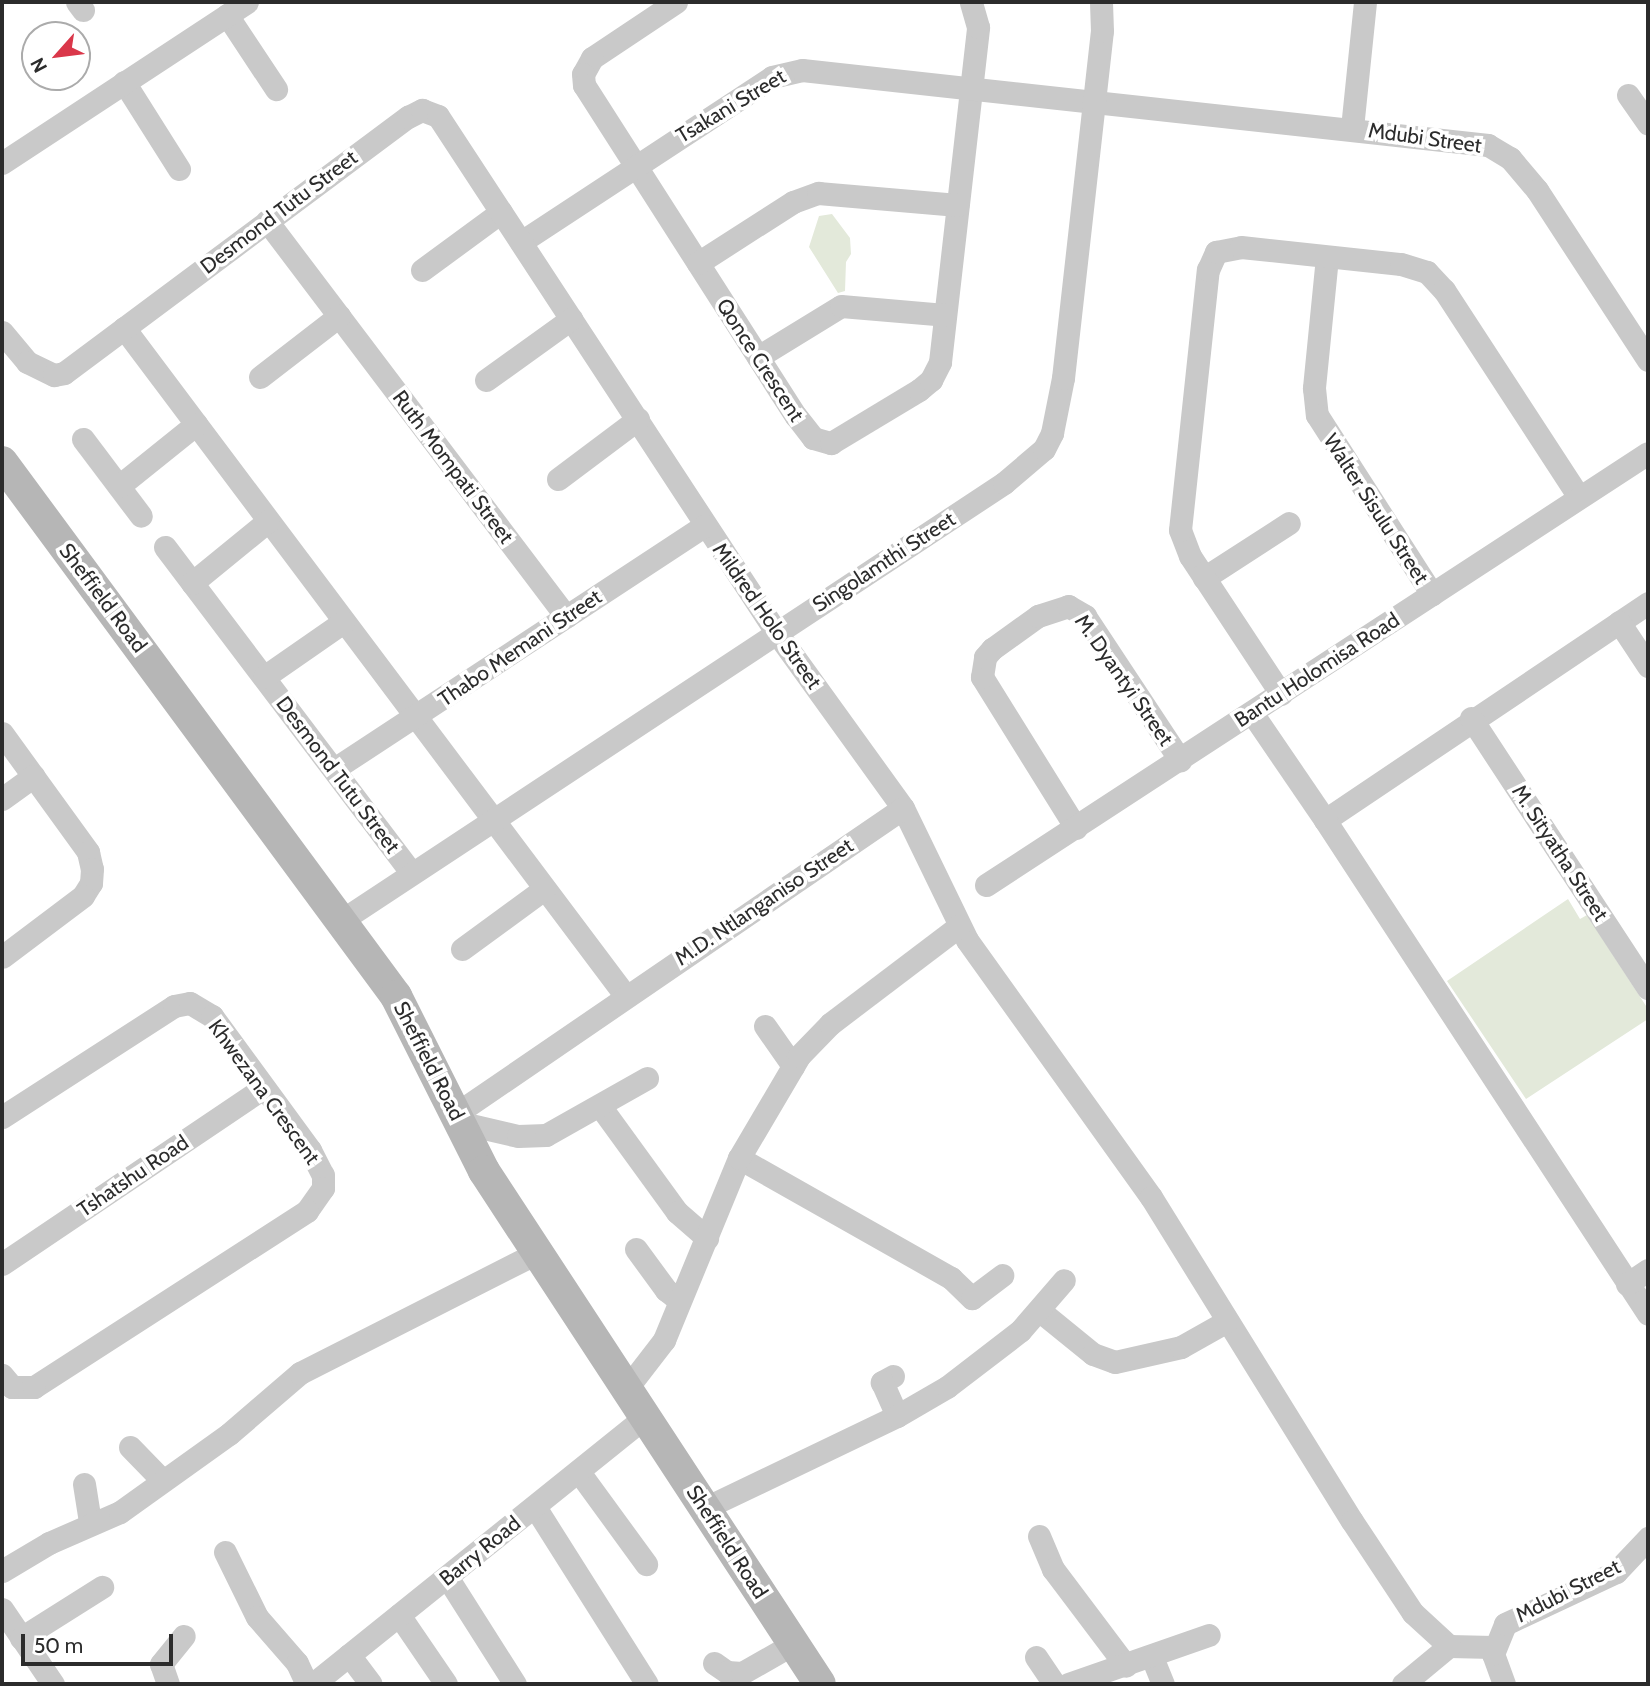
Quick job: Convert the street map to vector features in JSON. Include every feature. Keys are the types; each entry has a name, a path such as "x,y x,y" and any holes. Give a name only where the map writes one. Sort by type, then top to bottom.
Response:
{"street":[{"path":"2,163 247,2"},
{"name":"Qonce Crescent","path":"676,2 603,50 583,74 589,97 805,430 813,438 831,443 846,438 931,380 940,362 978,27 971,2"},
{"name":"Singolamthi Street","path":"342,920 1004,483 1044,449 1052,433 1063,378 1094,102 1101,2"},
{"path":"1352,128 1365,2"},
{"path":"227,15 276,89"},
{"name":"Tsakani Street","path":"521,242 634,166 790,70 1094,102"},
{"path":"124,82 179,169"},
{"path":"1628,95 1648,124"},
{"name":"Mdubi Street","path":"1094,102 1469,141 1500,150 1537,190 1648,360"},
{"name":"Desmond Tutu Street","path":"2,332 27,362 54,375 64,373 408,117 422,110 438,116"},
{"name":"Mildred Holo Street","path":"438,116 776,632 903,808 959,926 1152,1197 1227,1321 1413,1613 1449,1646"},
{"path":"698,263 793,202 818,193 957,205"},
{"path":"422,270 501,212"},
{"name":"Ruth Mompati Street","path":"267,221 566,617"},
{"path":"1281,694 1204,578 1184,540 1180,512 1211,258 1224,247 1417,267 1435,279 1579,497"},
{"name":"Walter Sisulu Street","path":"1327,257 1314,388 1317,415 1432,594"},
{"path":"758,358 842,306 945,315"},
{"path":"260,377 339,316"},
{"path":"486,380 571,319"},
{"path":"124,328 625,995"},
{"path":"558,479 638,419"},
{"path":"119,486 196,424"},
{"path":"83,439 141,516"},
{"name":"Bantu Holomisa Road","path":"986,885 1648,453"},
{"name":"Sheffield Road","path":"2,462 396,996 460,1118 484,1171 820,1684"},
{"path":"192,583 268,521"},
{"path":"1204,578 1289,523"},
{"name":"Thabo Memani Street","path":"334,769 705,525"},
{"name":"Desmond Tutu Street","path":"165,547 411,872"},
{"path":"1325,820 1471,718 1648,603"},
{"name":"M. Dyantyi Street","path":"1076,828 982,677 985,657 1038,616 1068,606 1085,616 1180,760"},
{"name":"Desmond Tutu Street","path":"264,677 343,622"},
{"path":"1619,622 1648,666"},
{"path":"1252,713 1648,1314"},
{"name":"M. Sityatha Street","path":"1471,718 1648,988"},
{"path":"2,733 88,852 91,883 83,896 2,957"},
{"path":"2,799 34,776"},
{"name":"M.D. Ntlanganiso Street","path":"460,1118 625,995 903,808"},
{"path":"462,949 544,889"},
{"path":"627,1388 657,1353 740,1158 793,1066 830,1024 959,926"},
{"name":"Khwezana Crescent","path":"2,1117 174,1006 190,1003 212,1016 318,1163 323,1188 318,1199 307,1211 34,1387 12,1387 2,1375"},
{"path":"765,1026 793,1066"},
{"path":"460,1118 519,1136 546,1135 647,1078"},
{"name":"Tshatshu Road","path":"3,1260 263,1088"},
{"path":"600,1106 677,1212 707,1238"},
{"path":"740,1158 951,1278 972,1298 1002,1275"},
{"path":"636,1249 666,1290 679,1300"},
{"path":"2,1571 90,1523 111,1517 161,1479 229,1434 293,1377 538,1252"},
{"path":"1627,1283 1648,1270"},
{"path":"705,1508 897,1416 956,1381 1040,1311 1064,1280"},
{"path":"1040,1311 1087,1350 1115,1362 1181,1347 1227,1321"},
{"path":"893,1376 882,1381 897,1416"},
{"name":"Barry Road","path":"313,1684 646,1417"},
{"path":"130,1447 161,1479"},
{"path":"579,1472 646,1564"},
{"path":"84,1484 90,1523"},
{"path":"535,1507 647,1684"},
{"path":"1040,1536 1053,1569 1126,1667"},
{"name":"Mdubi Street","path":"1493,1647 1512,1618 1616,1572 1648,1538"},
{"path":"225,1552 257,1617 297,1663 307,1684"},
{"path":"447,1577 515,1684"},
{"path":"21,1638 102,1587"},
{"path":"2,1609 53,1684"},
{"path":"399,1615 446,1684"},
{"path":"1036,1657 1066,1684 1126,1667 1209,1635"},
{"path":"168,1684 161,1664 184,1636"},
{"path":"714,1663 727,1672 742,1673 793,1644"},
{"path":"1403,1684 1449,1646 1493,1647 1493,1661 1504,1684"},
{"path":"349,1655 371,1684"},
{"path":"1152,1657 1163,1684"}],"green space":[{"path":"832,214 850,238 851,254 846,262 845,291 838,293 809,247 819,216"},
{"path":"1568,899 1580,919 1587,915 1648,1009 1648,1019 1526,1099 1447,981"}]}
